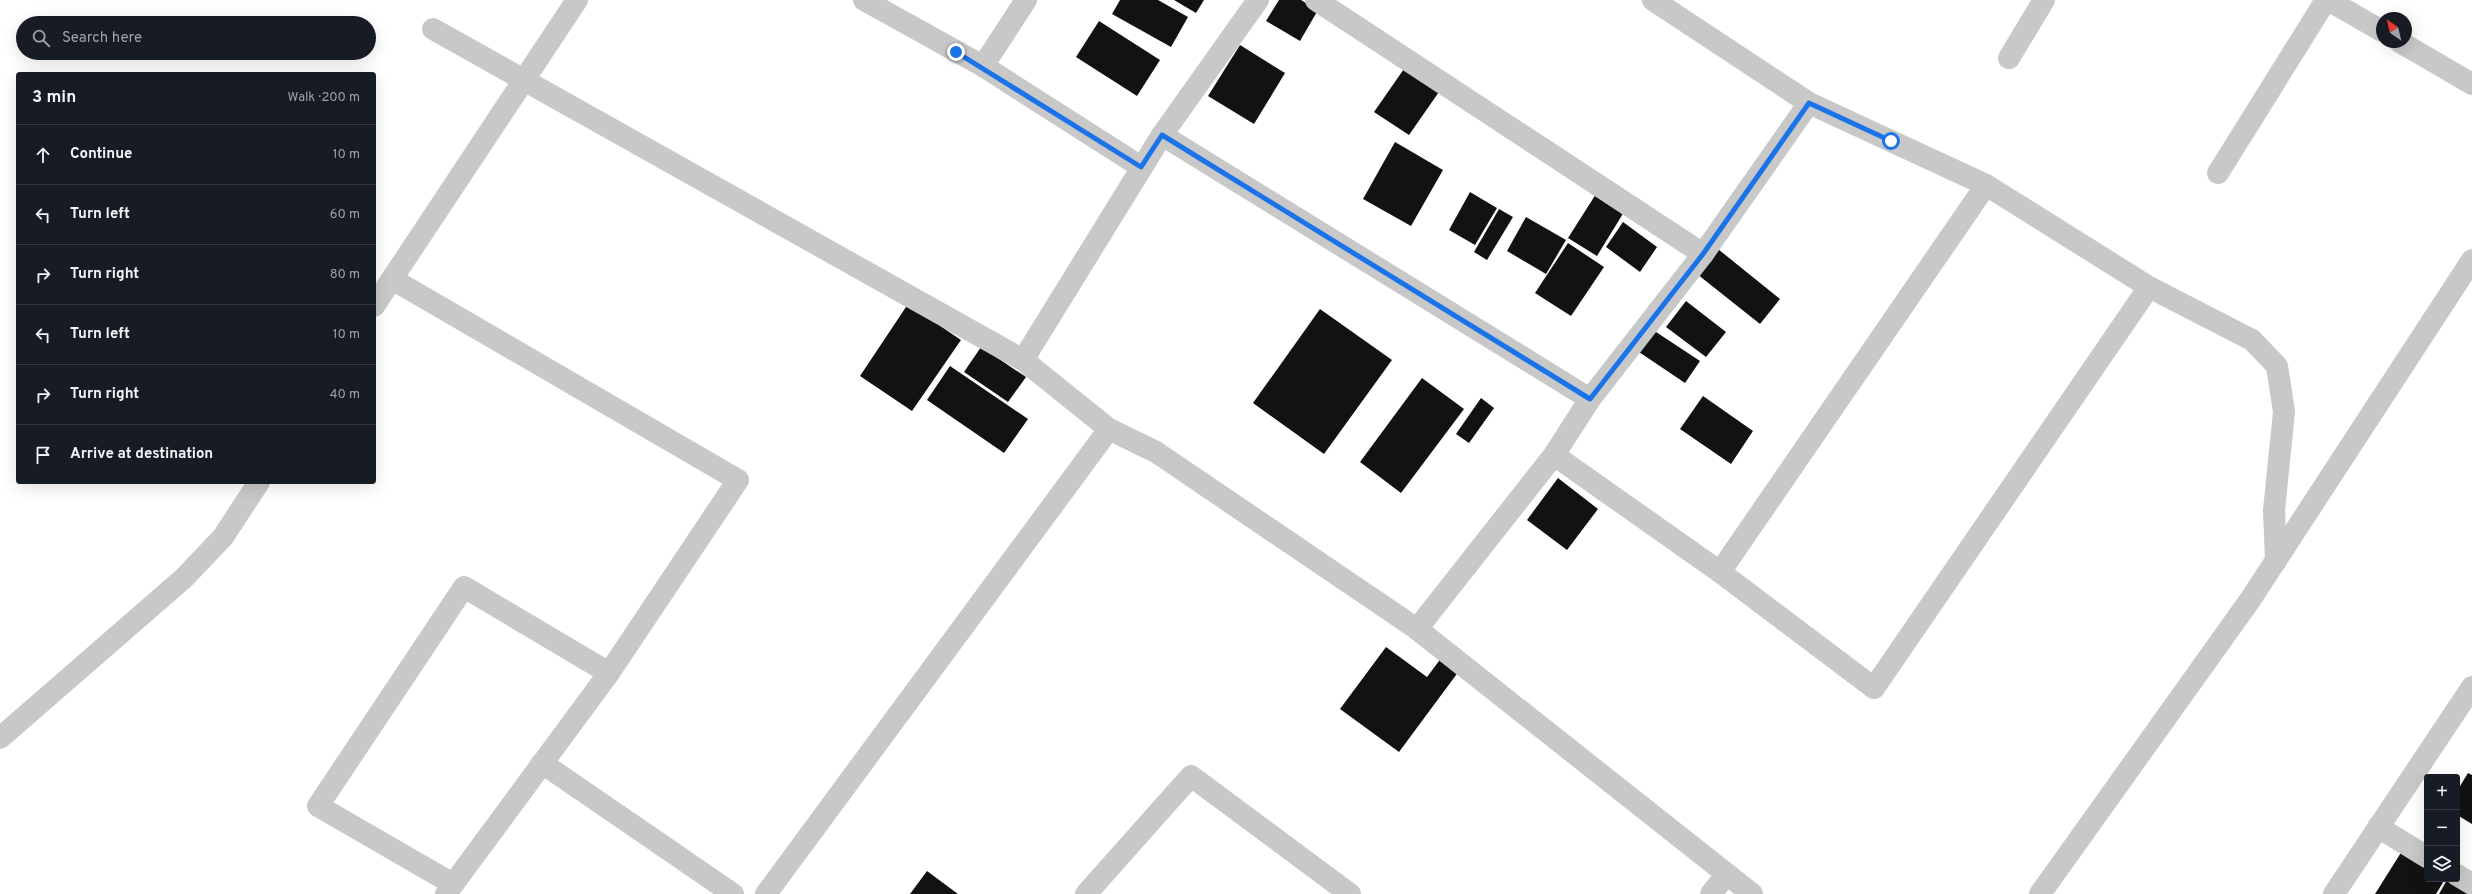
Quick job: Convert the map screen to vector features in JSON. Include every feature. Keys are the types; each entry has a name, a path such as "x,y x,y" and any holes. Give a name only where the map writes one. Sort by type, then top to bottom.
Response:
{"street":[{"path":"376,303 577,0"},
{"path":"864,0 983,66 1141,167"},
{"path":"983,66 1026,0"},
{"path":"1023,360 1141,167 1258,0"},
{"path":"1316,0 1703,254"},
{"path":"1653,0 1809,103 1986,185 2149,287 2252,340 2277,366 2284,412 2274,510 2276,561"},
{"path":"2009,58 2044,0"},
{"path":"2218,173 2327,0 2376,29"},
{"path":"433,29 524,82 1023,360 1109,429 1156,452 1416,629 1752,894"},
{"path":"2410,48 2472,84"},
{"path":"1416,629 1554,455 1590,399 1703,254 1809,103"},
{"path":"1162,135 1590,399"},
{"path":"1720,572 1986,185"},
{"path":"2040,894 2246,606 2472,260"},
{"path":"392,280 738,480 609,673 450,889 318,806 464,587 609,673"},
{"path":"1554,455 1720,572 1874,688 2149,287"},
{"path":"766,894 1109,429"},
{"path":"0,738 184,578 223,537 258,484"},
{"path":"2334,894 2472,687"},
{"path":"542,763 733,894"},
{"path":"1086,894 1191,776 1350,894"},
{"path":"2378,827 2424,855"},
{"path":"1711,894 1726,875"},
{"path":"2460,877 2472,884"}],"building":[{"path":"1120,0 1158,0 1188,17 1171,47 1112,14"},
{"path":"1174,0 1204,0 1196,13"},
{"path":"1279,0 1301,0 1318,10 1300,41 1266,21"},
{"path":"1099,21 1160,60 1137,96 1076,57"},
{"path":"1240,45 1285,73 1254,124 1208,96"},
{"path":"1406,66 1441,89 1409,135 1374,112"},
{"path":"1395,142 1443,170 1411,226 1363,199"},
{"path":"1470,192 1497,208 1475,245 1449,230"},
{"path":"1596,194 1624,212 1597,256 1568,238"},
{"path":"1499,209 1513,217 1487,260 1474,252"},
{"path":"1526,217 1566,240 1546,274 1507,251"},
{"path":"1623,222 1657,247 1640,272 1606,247"},
{"path":"1568,243 1604,267 1571,316 1535,293"},
{"path":"1713,245 1780,299 1760,324 1692,270"},
{"path":"1686,301 1726,332 1706,357 1666,327"},
{"path":"908,304 961,340 912,411 860,376"},
{"path":"1320,309 1392,360 1324,454 1253,403"},
{"path":"1650,328 1700,361 1685,383 1636,350"},
{"path":"981,347 1026,377 1008,402 964,372"},
{"path":"950,366 1028,419 1004,453 927,400"},
{"path":"1422,378 1464,409 1401,493 1360,462"},
{"path":"1703,396 1753,431 1731,464 1680,429"},
{"path":"1481,398 1494,408 1469,443 1456,434"},
{"path":"1558,478 1598,509 1567,550 1527,520"},
{"path":"1386,647 1427,677 1442,657 1459,671 1399,752 1340,709"},
{"path":"2468,773 2472,775 2472,824 2460,817 2460,786"},
{"path":"2402,851 2424,865 2424,882 2443,882 2436,894 2375,894"},
{"path":"927,871 958,894 910,894"},
{"path":"2446,882 2450,882 2470,894 2439,894"}],"route":[{"path":"956,52 983,66 1141,167 1162,135 1590,399 1703,254 1809,103 1891,141"}]}
